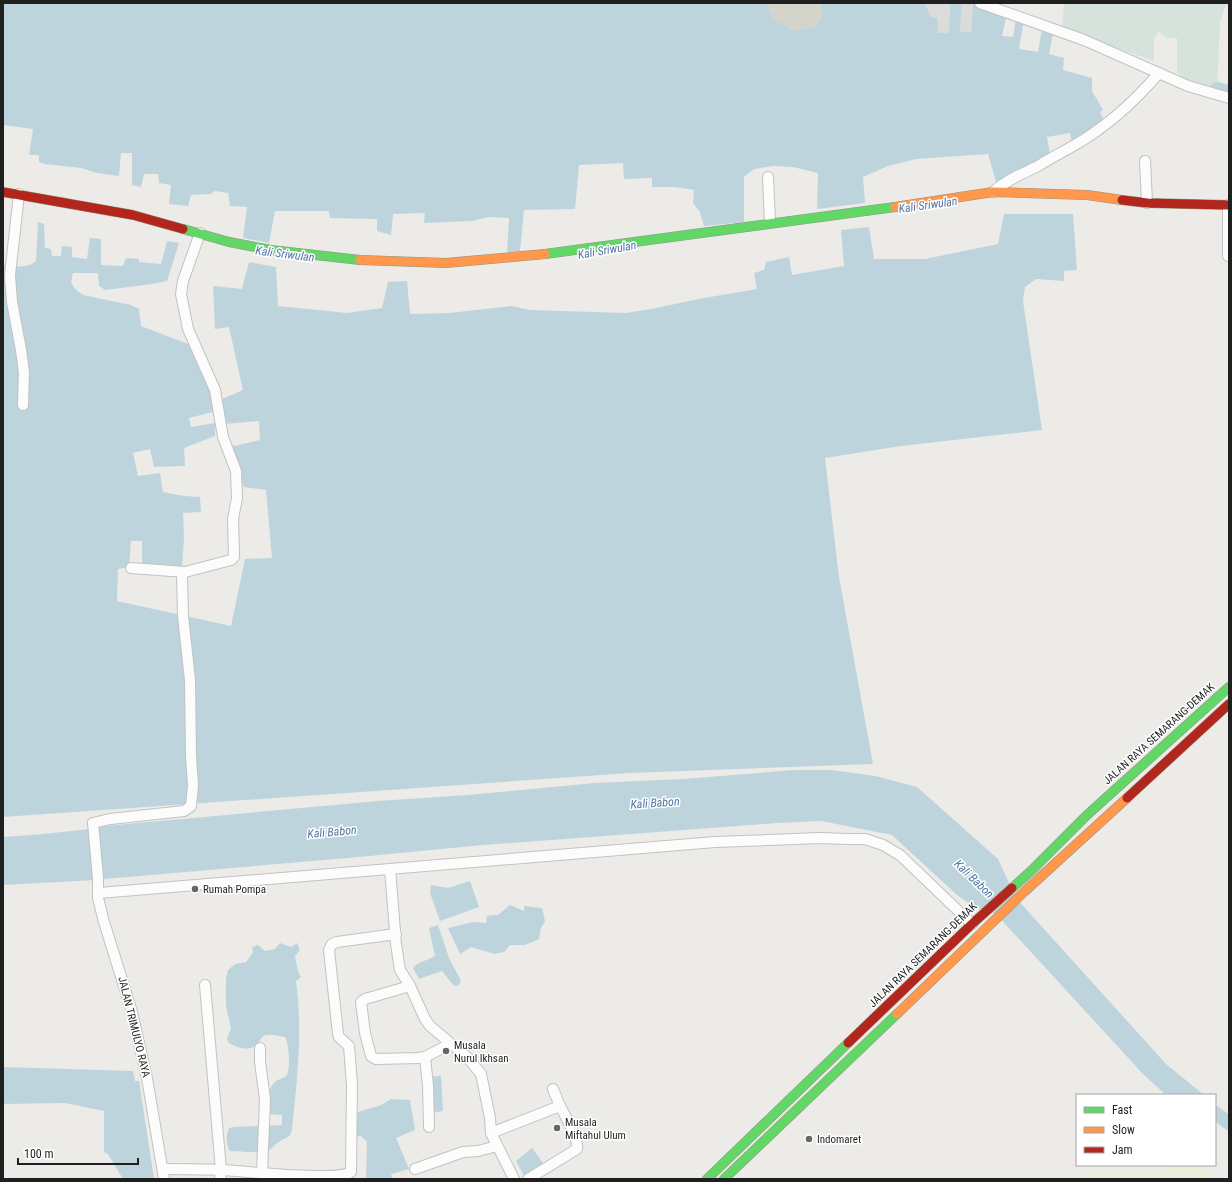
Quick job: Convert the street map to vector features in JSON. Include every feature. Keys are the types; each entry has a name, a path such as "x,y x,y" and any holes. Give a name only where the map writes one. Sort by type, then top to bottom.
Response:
{"main road":[{"path":"3,192 133,215 229,242 271,250 372,261 446,263 547,254 993,192 1087,195 1147,203 1228,205"},
{"name":"JALAN RAYA SEMARANG-DEMAK","path":"707,1179 1087,815 1229,687"},
{"path":"724,1179 1024,892 1229,704"}],"street":[{"path":"980,3 1084,40 1188,86 1229,98"},
{"path":"993,192 1003,183 1074,146 1099,129 1141,92 1159,73"},
{"path":"1145,161 1147,203"},
{"path":"768,177 770,223"},
{"path":"19,194 10,275 12,302 24,373 23,405"},
{"path":"1228,205 1228,256"},
{"path":"131,568 185,572 231,560 235,555 232,519 237,498 236,471 223,437 215,390 192,340 182,302 182,287 200,233"},
{"name":"JALAN TRIMULYO RAYA","path":"164,1174 147,1078 132,1012 98,898 99,892 93,823 110,819 184,811 191,806 193,786 190,680 183,616 182,576 185,572"},
{"path":"99,892 715,842 820,838 866,840 884,845 900,855 972,924"},
{"path":"390,869 399,966 402,974 410,986 427,1023 468,1058 481,1074 490,1118 491,1133 514,1179"},
{"path":"164,1174 262,1172 330,1178 352,1172 352,1085 349,1046 339,1037 338,1034 329,956 330,947 336,942 396,934"},
{"path":"205,985 220,1174"},
{"path":"410,986 365,999 361,1002 365,1032 372,1058 413,1059 425,1057 450,1044"},
{"path":"260,1048 260,1062 265,1099 262,1172"},
{"path":"425,1057 428,1086 429,1128"},
{"path":"528,1179 577,1149 577,1144 553,1089"},
{"path":"491,1133 560,1106"},
{"path":"415,1169 463,1152 497,1146"}],"shaded area":[{"path":"766,3 822,3 822,15 815,26 795,31 773,20"},
{"path":"925,3 950,3 949,33 938,33"},
{"path":"962,3 973,3 971,32 960,32"},
{"path":"1064,3 1228,3 1224,9 1220,23 1217,89 1183,78 1177,72 1177,38 1166,38 1159,31 1154,38 1154,61 1062,26"}],"green space":[{"path":"1170,1166 1202,1166 1218,1179 1069,1179 1096,1172 1167,1168"}],"water":[{"path":"3,3 766,3 774,20 795,31 815,26 822,15 822,3 925,3 931,17 937,18 938,33 949,33 950,3 962,3 960,32 971,32 973,3 975,3 1007,14 1002,36 1013,37 1016,18 1024,20 1019,49 1038,52 1042,29 1053,33 1049,54 1064,58 1063,70 1092,78 1092,91 1103,110 1100,112 1104,121 1072,143 1070,133 1047,137 1050,155 997,185 988,154 916,159 888,166 863,177 865,203 817,209 818,173 793,167 773,166 754,169 744,177 744,222 704,226 700,212 693,203 694,190 675,187 652,187 652,178 624,179 623,163 579,165 575,209 524,210 520,251 507,252 509,218 488,217 472,221 424,223 425,213 393,214 391,235 377,231 377,219 330,218 329,211 275,211 269,243 243,238 247,207 230,206 228,193 215,191 211,194 191,195 188,206 169,204 171,185 159,183 158,174 144,174 141,187 132,185 132,153 121,153 119,176 97,173 81,168 45,164 39,162 39,155 29,155 33,129 3,125"},
{"path":"1004,214 1073,214 1077,270 1064,271 1064,281 1036,279 1025,287 1023,301 1042,430 901,446 825,458 839,577 873,764 630,773 3,817 3,265 25,266 36,261 38,222 44,224 45,248 51,249 52,256 61,256 62,246 72,247 72,257 87,259 90,238 101,239 101,265 123,266 126,258 139,259 139,262 161,264 167,241 179,243 167,281 105,290 99,286 98,273 73,273 71,282 75,289 83,295 131,305 139,309 141,326 188,344 210,390 213,412 189,418 191,427 215,423 215,436 184,448 185,466 154,467 150,449 133,453 138,476 160,473 163,492 200,497 201,512 183,513 184,538 182,569 142,566 142,541 131,541 129,567 118,569 117,601 231,626 245,559 272,558 266,490 244,487 229,447 260,440 259,421 225,424 222,399 243,390 229,327 215,329 213,286 242,289 249,262 276,267 278,306 347,313 382,308 388,282 407,281 410,314 449,313 512,306 530,310 626,313 757,289 754,273 764,270 766,262 789,257 792,275 844,266 841,230 869,227 874,259 925,259 998,244"},
{"path":"794,770 832,770 875,776 917,787 998,859 1016,898 1166,1064 1203,1094 1165,1094 1143,1074 996,914 974,907 957,895 892,835 821,821 483,845 104,879 98,827 378,801 468,795 595,783 683,779"},
{"path":"90,829 96,880 3,885 3,837"},
{"path":"470,881 479,907 440,921 430,893 431,885 448,888"},
{"path":"510,905 524,911 524,906 542,908 545,921 541,928 539,939 525,945 510,945 504,952 494,954 471,947 460,954 448,928 473,922 486,923 487,916 498,915"},
{"path":"438,925 449,958 461,981 459,985 454,986 442,971 419,979 413,968 418,963 435,956 429,928"},
{"path":"280,943 291,947 297,943 300,950 295,956 298,971 301,977 296,981 299,1037 292,1130 289,1136 269,1150 255,1152 230,1151 227,1140 229,1128 282,1124 282,1115 269,1114 267,1102 273,1085 276,1081 285,1077 288,1073 289,1057 288,1045 285,1037 265,1035 258,1044 248,1049 239,1048 229,1043 227,1039 231,1028 226,1006 226,978 228,970 235,964 246,962 253,952 252,947 258,945 265,951 275,949"},
{"path":"3,1067 133,1071 135,1081 139,1081 154,1179 123,1179 108,1154 104,1152 104,1111 65,1103 3,1104"},
{"path":"441,1076 443,1111 431,1113 428,1077"},
{"path":"391,1099 410,1100 415,1130 396,1138 409,1169 391,1174 393,1179 366,1179 367,1142 361,1136 355,1137 358,1112 381,1105"},
{"path":"532,1148 546,1167 525,1178 516,1161"}],"waterway":[{"path":"1217,89 1229,92"},
{"name":"Kali Babon","path":"1216,1114 1229,1123"}],"traffic: fast":[{"path":"545,254 895,207"},
{"path":"183,229 229,242 271,250 360,260"},
{"path":"1012,888 1087,815 1229,687"},
{"path":"724,1179 897,1014"},
{"path":"707,1179 848,1043"}],"traffic: slow":[{"path":"895,207 993,192 1087,195 1122,200"},
{"path":"360,260 446,263 545,254"},
{"path":"897,1014 1024,892 1127,798"}],"traffic: jam":[{"path":"3,192 133,215 183,229"},
{"path":"1122,200 1147,203 1229,205"},
{"path":"1127,798 1229,704"},
{"path":"848,1043 972,924 1012,888"}],"place":[{"name":"Rumah Pompa","path":"195,889"},
{"name":"Musala Nurul Ikhsan","path":"446,1051"},
{"name":"Musala Miftahul Ulum","path":"557,1128"},
{"name":"Indomaret","path":"809,1139"}],"water label":[{"name":"Kali Sriwulan","path":"928,205"},
{"name":"Kali Sriwulan","path":"607,250"},
{"name":"Kali Sriwulan","path":"285,254"}]}
